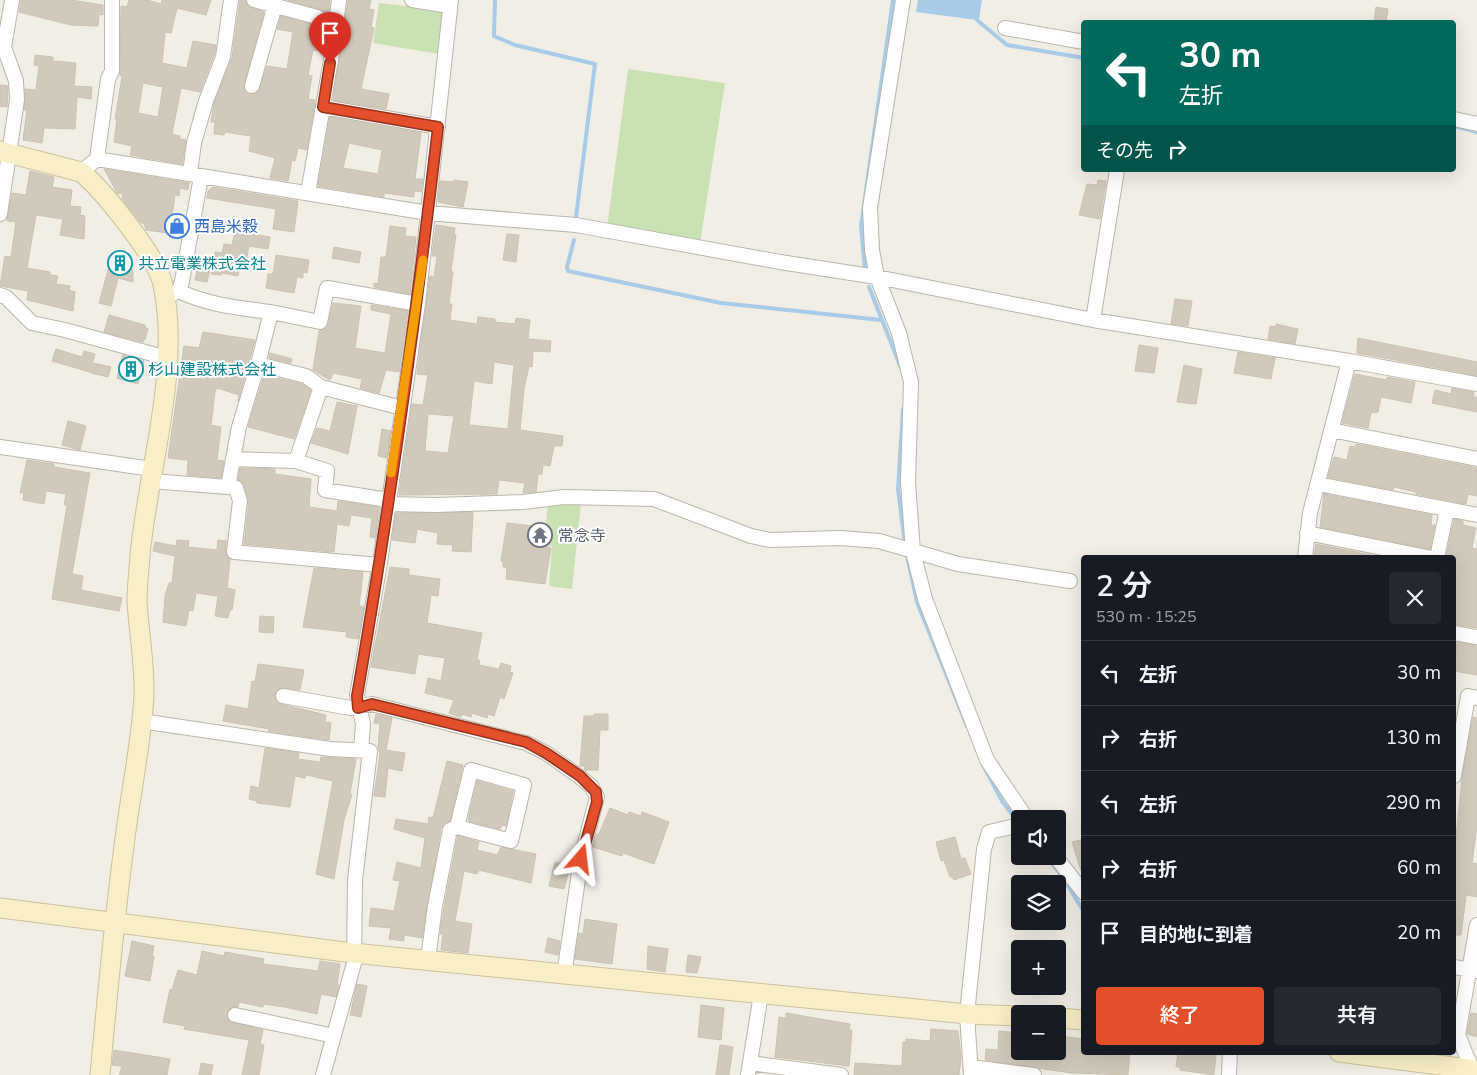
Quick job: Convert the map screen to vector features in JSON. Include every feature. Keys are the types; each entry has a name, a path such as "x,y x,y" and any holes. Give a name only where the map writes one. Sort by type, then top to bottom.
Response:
{"street":[{"path":"81,172 97,159 108,79 112,71 112,0"},
{"path":"100,1075 114,922 144,694 137,601 140,554 159,430 172,294 196,175 194,143 206,100 222,56 231,0"},
{"path":"256,0 317,17 334,27"},
{"path":"308,193 333,48 334,27 339,0"},
{"path":"361,750 363,724 358,708 357,696 379,565 418,304 451,3 412,0"},
{"path":"903,0 870,208 872,250 877,277 899,333 911,382 908,482 913,552 928,608 988,760 1020,810"},
{"path":"0,214 5,151 17,100 16,81 4,47 8,1"},
{"path":"252,86 275,6"},
{"path":"1005,28 1081,41"},
{"path":"323,107 438,127"},
{"path":"1456,119 1477,124"},
{"path":"5,151 81,172 121,215 172,294 320,322 327,288 418,304"},
{"path":"97,159 428,213 576,225 877,277 1093,320 1349,361 1477,384"},
{"path":"1093,320 1117,172"},
{"path":"0,296 6,297 32,323 65,330 167,358"},
{"path":"228,487 239,427 271,312"},
{"path":"1304,555 1307,533 1318,484 1349,361"},
{"path":"258,364 306,376 321,387 402,408"},
{"path":"296,461 321,387"},
{"path":"1331,430 1477,459"},
{"path":"0,447 151,475 236,488 240,501 234,552 379,565"},
{"path":"233,459 296,461 327,471 325,490 387,502 436,506 523,502 564,497 654,499 751,536 770,540 841,538 879,540 913,552 958,564 1070,580"},
{"path":"1318,484 1477,515"},
{"path":"1438,555 1447,509"},
{"path":"1307,533 1417,555"},
{"path":"1456,633 1477,637"},
{"path":"283,696 358,708 372,704 526,742 546,753 592,787 597,802 581,859 564,975"},
{"path":"1456,749 1458,722 1468,696 1477,698"},
{"path":"141,721 321,748 370,751 354,880 352,953 354,963 323,1075"},
{"path":"428,960 435,906 450,830 457,827 511,841 524,785 470,770 457,827"},
{"path":"1011,827 989,832 984,849 967,1014 967,1038 971,1071 1034,1075"},
{"path":"1062,865 1081,890"},
{"path":"0,908 352,953 967,1014 1011,1016"},
{"path":"1475,1069 1458,1035 1473,970 1477,925"},
{"path":"1456,967 1473,970"},
{"path":"761,994 749,1069 841,1075"},
{"path":"235,1015 334,1036"},
{"path":"1066,1019 1081,1020"},
{"path":"1229,1075 1230,1055"},
{"path":"1376,1055 1414,1058 1475,1069"}],"green space":[{"path":"379,3 445,11 439,54 373,43"},
{"path":"628,69 725,83 700,243 607,228"},
{"path":"548,502 581,503 572,589 549,586 552,546 544,545"}],"water":[{"path":"918,0 980,0 977,20 916,12"}],"building":[{"path":"21,0 71,0 103,5 103,15 99,14 98,26 71,25 19,12"},
{"path":"129,0 147,0 161,4 162,0 211,0 206,15 177,8 171,33 165,32 162,63 187,68 193,41 216,45 200,92 181,88 172,134 186,140 182,164 130,155 132,146 114,142 117,119 115,119 122,77 120,75 121,6 127,7","holes":["143,83 163,87 158,117 138,113"]},
{"path":"240,0 245,0 248,6 264,12 244,84 244,89 249,94 258,92 267,66 287,69 293,32 277,29 281,16 314,25 316,26 314,35 326,37 324,51 313,50 308,75 312,76 308,99 315,100 307,150 298,148 295,161 292,160 288,181 270,178 275,158 249,151 251,136 225,132 224,135 214,134 215,122 211,122 214,104 232,58"},
{"path":"288,0 330,0 328,14 319,9"},
{"path":"348,0 371,0 369,9 374,10 371,27 374,28 361,89 389,94 386,109 333,100"},
{"path":"1376,7 1388,9 1386,20 1374,20"},
{"path":"35,55 53,57 53,61 76,63 74,86 92,87 91,99 77,97 75,129 44,128 42,143 23,140 27,110 24,110 25,89 36,90 39,66 34,65"},
{"path":"0,85 8,86 7,107 0,106"},
{"path":"330,117 421,133 415,179 423,179 421,192 414,191 414,197 384,193 384,197 318,186","holes":["349,143 382,150 378,174 343,168"]},
{"path":"104,169 189,183 188,190 180,188 179,196 175,195 172,216 185,218 182,235 146,230 144,223 141,223 122,199 123,194 117,193"},
{"path":"30,171 54,177 52,187 72,190 70,206 81,207 80,215 85,216 84,239 60,235 63,219 36,215 27,268 50,272 50,275 58,276 56,284 70,286 69,290 75,292 73,311 27,300 28,291 0,286 5,256 11,257 16,222 7,221 12,193 26,195"},
{"path":"454,180 468,182 463,207 438,202 440,181 454,182"},
{"path":"1098,180 1106,181 1100,219 1079,215 1087,184 1097,185"},
{"path":"213,187 298,201 294,232 273,229 276,209 207,198 208,191"},
{"path":"436,225 455,228 454,235 456,235 449,304 452,304 450,320 477,324 478,317 495,319 495,322 515,324 516,318 530,320 528,339 551,341 550,352 533,351 532,367 529,366 524,389 520,430 563,436 562,446 554,446 550,466 543,465 542,474 538,474 536,492 523,493 525,483 499,480 497,494 399,495 412,404 423,405 428,375 417,374 430,276 434,277 437,256 432,256","holes":["494,362 514,365 508,429 469,425 474,381 492,384","428,414 454,416 448,453 425,451"]},
{"path":"390,226 406,228 405,236 416,237 410,294 374,287 374,283 378,284 381,257 386,257"},
{"path":"235,231 270,237 268,249 249,246 246,262 241,261 238,276 222,273 221,275 211,274 215,252 222,253 224,244 232,245"},
{"path":"507,234 519,235 516,262 503,260"},
{"path":"334,247 361,252 359,263 332,258"},
{"name":"共立電業株式会社","path":"113,252 127,255 133,272 133,282 118,278 111,306 99,303"},
{"path":"276,255 309,260 307,273 303,272 303,278 297,277 294,293 266,288 268,274 273,274"},
{"path":"198,267 210,269 207,282 195,280"},
{"path":"1175,299 1192,301 1188,326 1171,324"},
{"path":"333,303 361,306 355,348 385,353 391,314 371,310 371,305 408,311 399,372 386,370 379,393 360,388 362,379 333,373 330,380 313,370 319,331 326,328 328,324"},
{"path":"109,315 145,325 148,329 143,342 104,332"},
{"path":"1276,324 1298,329 1295,344 1268,339 1270,326 1276,327"},
{"path":"203,332 255,340 238,401 239,395 217,388 215,392 211,425 221,427 217,460 224,461 221,478 187,475 188,460 168,458 184,346 199,348"},
{"path":"1358,338 1477,362 1477,375 1357,353"},
{"path":"1139,345 1158,348 1154,373 1135,371"},
{"path":"56,349 82,357 84,351 95,354 90,372 52,361"},
{"path":"1238,352 1275,358 1271,379 1234,373"},
{"path":"270,353 292,359 291,363 269,358"},
{"name":"杉山建設株式会社","path":"123,355 144,361 138,384 117,378"},
{"path":"94,363 111,367 108,377 91,373"},
{"path":"1184,365 1202,369 1196,404 1177,402"},
{"path":"1355,374 1387,380 1387,377 1415,382 1411,403 1381,397 1378,412 1371,413 1368,428 1342,423"},
{"path":"264,375 302,384 311,390 294,439 248,427"},
{"path":"1452,388 1474,392 1473,397 1477,397 1477,412 1432,403 1435,390 1451,394"},
{"path":"337,402 357,406 348,454 311,443 317,428 330,431"},
{"path":"68,421 86,426 80,450 62,445"},
{"path":"382,429 391,431 387,458 378,456"},
{"path":"1356,444 1477,468 1477,496 1468,494 1466,504 1416,494 1416,492 1394,487 1393,490 1328,477 1334,457 1347,460 1350,446 1355,447"},
{"path":"27,460 54,464 54,467 90,473 72,574 83,576 81,590 122,598 119,611 52,599 67,505 64,505 66,494 46,491 44,504 23,500 24,493 20,493"},
{"path":"240,468 275,469 275,474 311,479 309,507 337,511 338,501 379,507 375,538 370,537 372,518 351,515 349,526 337,524 334,552 244,544 249,502 244,485 238,480"},
{"path":"1324,494 1432,515 1431,525 1435,525 1430,549 1320,527"},
{"path":"473,512 471,552 452,551 453,545 437,544 438,533 417,529 415,543 392,540 396,513"},
{"path":"1454,519 1463,521 1463,525 1476,528 1472,548 1477,549 1477,628 1456,624 1456,555 1447,555"},
{"path":"507,523 533,526 532,543 551,548 545,584 506,579 507,568 503,567 503,561 501,561"},
{"path":"177,540 189,541 188,547 217,550 218,540 226,541 226,555 230,560 227,588 235,590 232,610 230,609 228,618 215,616 218,596 196,593 193,611 189,610 186,626 163,622 165,596 169,583 172,583 175,556 153,551 155,542 176,546"},
{"path":"1316,544 1370,555 1314,555"},
{"path":"390,567 409,569 409,575 440,579 438,596 431,595 427,623 482,633 477,660 480,660 479,665 499,669 501,663 511,666 510,672 513,673 504,699 500,697 494,716 488,714 487,718 472,713 471,717 462,714 461,717 449,713 454,700 425,693 428,678 441,681 445,658 418,654 415,674 371,667"},
{"path":"314,568 363,572 359,606 364,607 358,639 346,637 347,632 303,627"},
{"path":"260,616 274,617 273,633 259,632"},
{"path":"1457,642 1477,646 1477,675 1456,671"},
{"path":"258,664 304,670 300,690 281,688 276,691 275,698 281,704 326,715 325,722 331,723 329,740 268,731 269,729 223,721 226,705 248,709 252,681 255,682"},
{"path":"376,714 392,718 386,750 405,753 402,771 388,768 385,797 374,796 380,754 378,747 380,724 374,723"},
{"path":"594,714 608,714 608,730 600,730 598,770 585,770 584,766 580,766 584,716 594,716"},
{"path":"1473,717 1477,718 1477,826 1472,863 1477,864 1477,897 1466,895 1461,935 1456,935 1456,837 1462,779"},
{"path":"265,748 299,753 298,759 320,762 321,757 356,759 350,794 352,794 344,820 334,879 316,874 333,781 306,775 305,778 295,776 290,807 257,803 257,801 249,799 251,786 259,788"},
{"path":"447,761 463,765 450,821 441,828 422,938 404,935 404,941 389,939 391,928 369,926 371,908 394,911 400,881 393,880 397,862 421,868 425,838 394,829 396,819 428,824 429,817 433,818"},
{"path":"477,781 513,791 506,826 502,825 500,829 468,821"},
{"path":"610,808 628,815 629,812 641,816 642,812 669,822 654,864 623,853 622,856 593,847 597,834 599,834"},
{"path":"458,836 479,842 477,850 497,855 501,847 536,854 531,883 479,870 477,874 464,871 455,921 472,924 468,953 441,950 443,934 440,934 444,907"},
{"path":"955,837 961,859 965,858 971,874 954,880 950,877 944,860 941,861 936,842"},
{"path":"1081,840 1081,871 1072,842"},
{"path":"555,862 570,866 564,889 549,886"},
{"path":"585,919 617,924 612,964 575,959 579,933 583,934"},
{"path":"548,938 560,941 558,955 545,952"},
{"path":"132,941 154,946 150,981 125,976"},
{"path":"648,946 668,949 665,972 647,969"},
{"path":"202,951 224,956 225,952 264,959 263,964 318,971 320,961 340,964 337,985 339,985 336,997 321,994 317,1014 285,1007 263,1004 263,1007 239,1002 238,1007 229,1009 227,1017 230,1022 263,1030 260,1044 264,1045 259,1075 242,1075 249,1040 184,1029 185,1026 163,1022 170,989 172,990 178,970 197,975"},
{"path":"688,955 701,957 697,973 686,972"},
{"path":"357,984 367,986 361,1017 350,1015"},
{"path":"701,1005 724,1008 721,1040 698,1037"},
{"path":"786,1013 850,1024 849,1030 852,1030 849,1066 775,1057 779,1017 786,1018"},
{"path":"1471,1013 1477,1014 1477,1037 1467,1034"},
{"path":"931,1029 958,1031 961,1058 959,1075 854,1075 855,1063 902,1066 903,1042 906,1042 906,1039 930,1041"},
{"path":"999,1031 1011,1032 1011,1060 1066,1060 1066,1037 1081,1039 1081,1055 1130,1055 1128,1075 1071,1073 985,1060 986,1049 998,1050"},
{"path":"720,1045 733,1047 729,1075 716,1075"},
{"path":"114,1050 170,1059 167,1075 119,1075 122,1066 112,1065"},
{"path":"1178,1055 1216,1055 1214,1075 1180,1070 1180,1067 1176,1067"},
{"path":"201,1063 213,1065 211,1075 199,1075"}],"waterway":[{"path":"495,0 494,36 515,45 595,64 576,217"},
{"path":"865,269 861,226 893,0"},
{"path":"980,0 977,20 1007,45 1081,57"},
{"path":"1456,127 1477,132"},
{"path":"574,240 567,267 568,271 721,303 881,320"},
{"path":"869,287 901,368"},
{"path":"903,409 898,489 905,544"},
{"path":"906,551 917,602 967,726"},
{"path":"983,765 1002,801 1011,813"},
{"path":"1053,865 1081,907"},
{"path":"1449,1055 1449,1060"}],"slow traffic":[{"path":"391,473 418,304 423,260"}],"place":[{"name":"西島米穀","path":"177,226"},
{"name":"共立電業株式会社","path":"120,263"},
{"name":"杉山建設株式会社","path":"131,369"},
{"name":"常念寺","path":"540,535"}],"route":[{"path":"330,63 323,107 438,127 418,304 390,480 380,563 357,696 358,708 372,704 526,742 580,776 592,787 597,797 581,859"}]}
